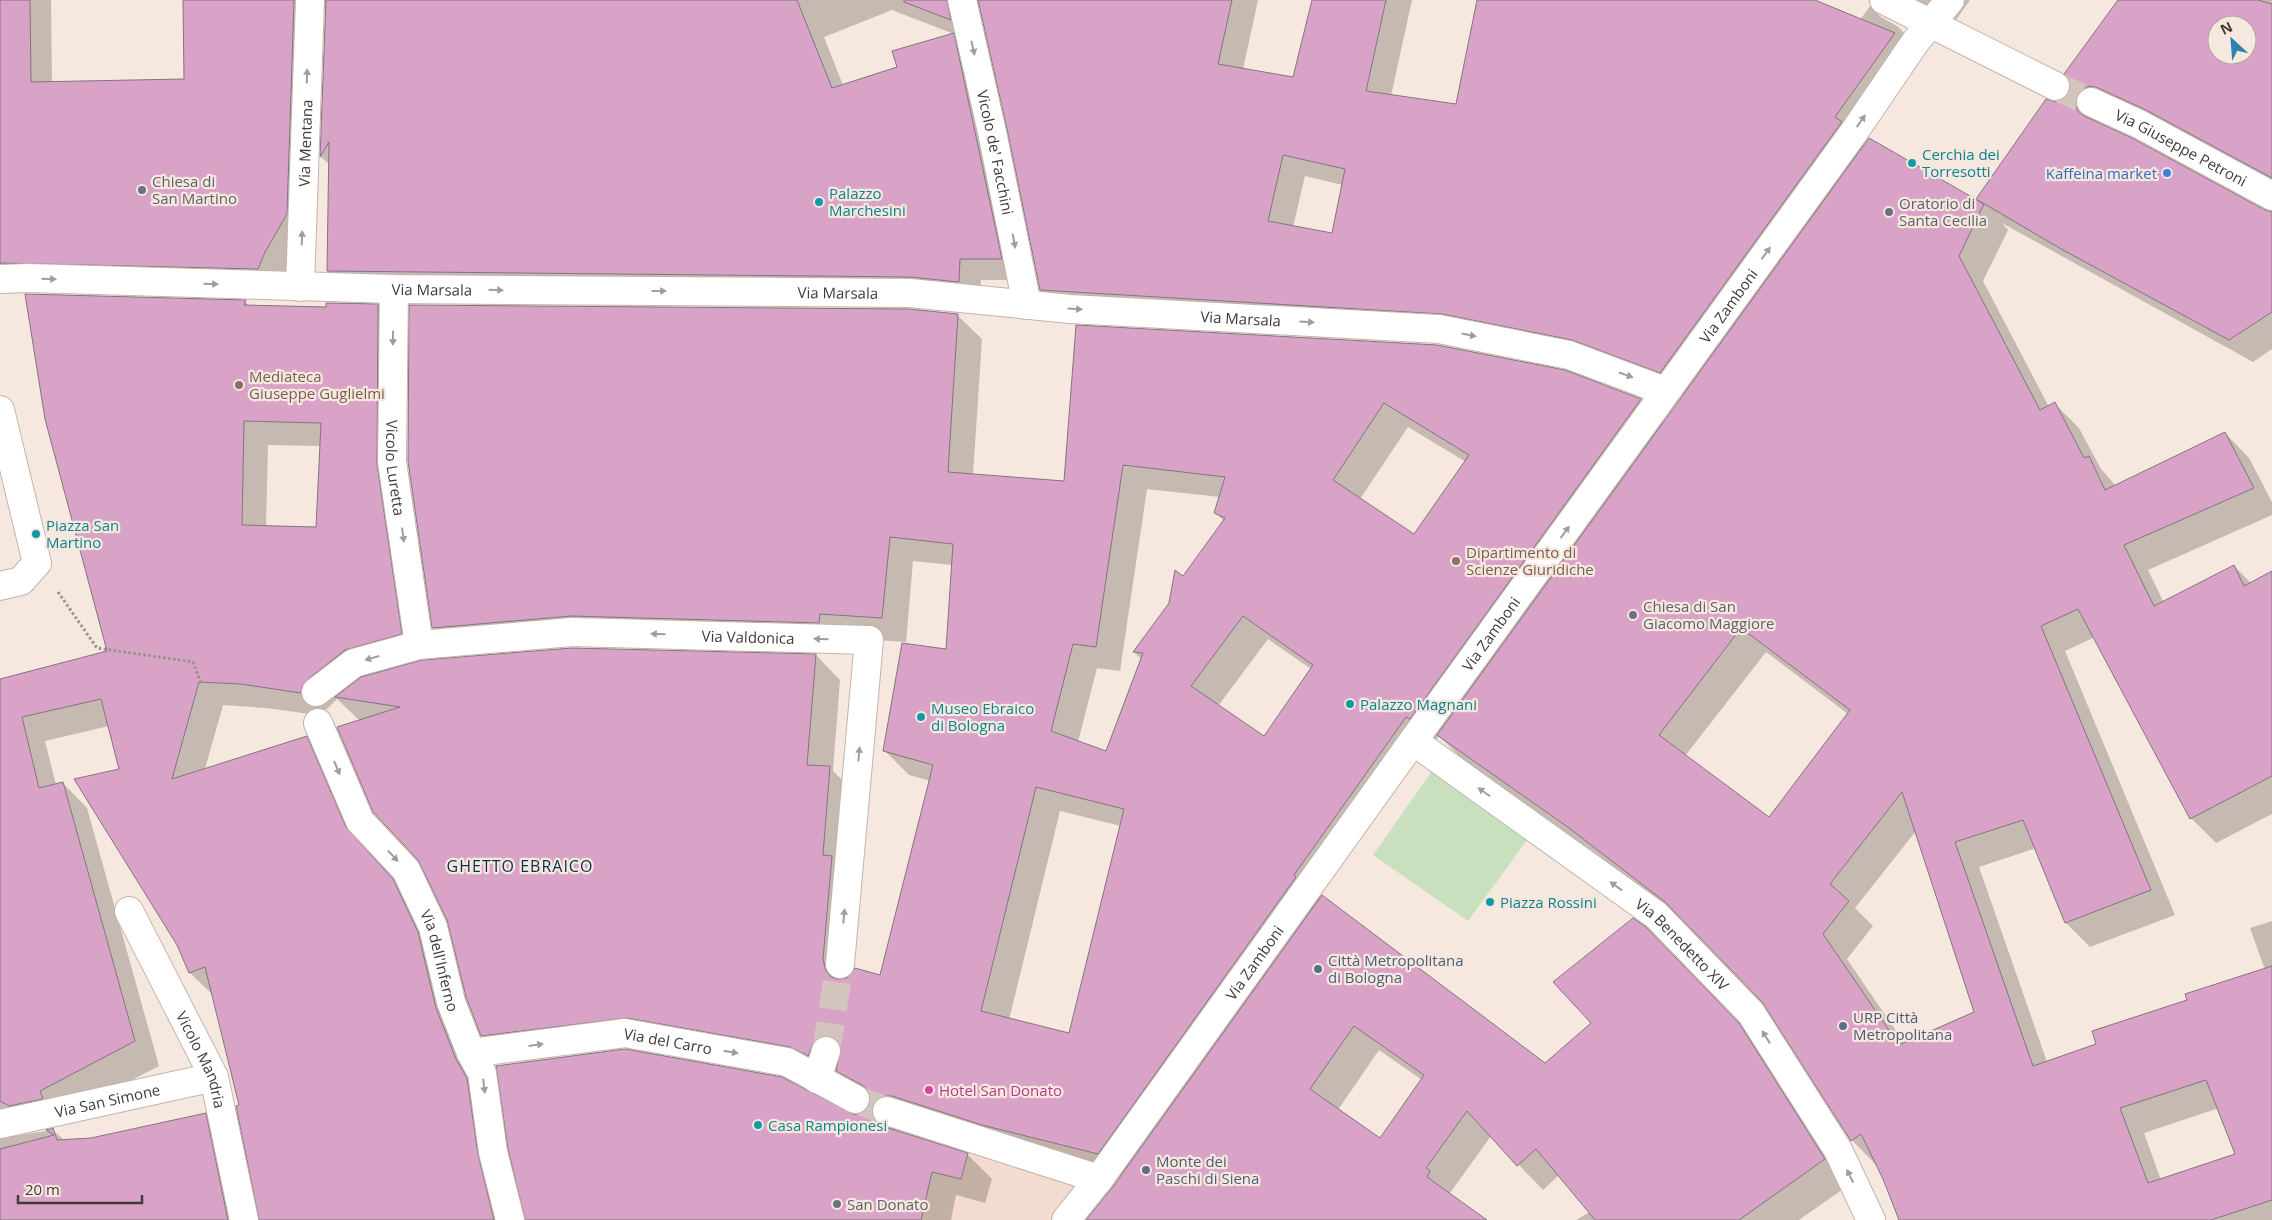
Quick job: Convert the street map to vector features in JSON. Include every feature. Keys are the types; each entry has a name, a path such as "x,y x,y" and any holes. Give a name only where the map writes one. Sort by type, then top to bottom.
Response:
{"street":[{"name":"Via Mentana","path":"300,287 310,0"},
{"name":"Vicolo de' Facchini","path":"962,0 992,132 1027,305"},
{"path":"1884,0 2055,86"},
{"name":"Via Zamboni","path":"1066,1220 1099,1179 1665,391 1854,132 1930,23 1950,0"},
{"name":"Via Giuseppe Petroni","path":"2091,102 2139,124 2272,196"},
{"name":"Via Marsala","path":"0,279 28,278 394,289 910,293 1070,309 1439,329 1569,355 1665,391"},
{"name":"Vicolo Luretta","path":"394,289 392,462 418,645"},
{"path":"0,410 37,562 21,581 0,586"},
{"name":"Via Valdonica","path":"316,692 354,663 418,645 572,632 869,640 840,964"},
{"name":"Via dell'Inferno","path":"318,723 360,821 406,870 433,927 451,1002 471,1053 482,1073 492,1152 510,1220"},
{"name":"Via Benedetto XIV","path":"1413,741 1656,915 1751,1013 1838,1150 1871,1220"},
{"name":"Vicolo Mandria","path":"128,912 214,1077 244,1220"},
{"name":"Via del Carro","path":"471,1053 625,1033 787,1062 855,1099"},
{"path":"817,1079 826,1051"},
{"name":"Via San Simone","path":"0,1124 214,1077"},
{"path":"888,1111 1099,1179"}],"path":[{"path":"37,562 97,648 192,662 201,683"}],"shaded area":[{"path":"905,1036 1139,1098 1102,1154 1082,1220 921,1220 923,1212 884,1137"}],"green space":[{"path":"1432,771 1529,837 1468,921 1373,855"}],"building":[{"path":"0,0 30,0 31,82 184,79 183,0 294,0 287,214 265,252 258,269 0,263"},
{"path":"326,0 797,0 832,88 897,67 892,51 954,33 1002,259 960,259 959,282 910,277 327,271 329,142 320,157"},
{"path":"904,0 947,0 951,20 904,2"},
{"path":"978,0 1232,0 1218,64 1293,77 1312,0 1386,0 1366,91 1456,104 1477,0 1815,0 1895,33 1835,117 1842,122 1660,373 1572,340 1442,314 1040,290","holes":["1283,155 1345,169 1332,233 1268,221"]},
{"path":"2118,0 2258,0 2272,4 2272,178 2146,110 2098,88 2090,86 2082,89 2077,95 2075,103 2078,111 2084,116 2132,138 2265,210 2272,212 2272,312 2229,340 2063,250 1976,199 2046,99 2056,102 2063,99 2069,93 2071,85 2064,74"},
{"path":"1869,138 1984,204 1959,256 2040,410 2055,402 2084,458 2089,456 2105,490 2225,432 2254,488 2124,545 2154,606 2234,565 2244,586 2272,571 2272,776 2190,819 2078,609 2041,626 2151,890 2065,923 2023,820 1955,842 2033,1066 2096,1044 2092,1031 2187,1000 2185,994 2272,966 2272,1200 2211,1220 1899,1220 1883,1179 1861,1134 1851,1141 1762,1002 1665,902 1569,828 1437,735","holes":["1741,628 1850,710 1769,817 1659,735","1902,792 1974,1012 1899,1045 1823,934 1849,901 1830,884","2206,1080 2235,1154 2148,1183 2120,1108"]},
{"path":"25,294 246,300 244,305 326,307 326,303 378,304 377,464 402,634 345,650 307,680 302,686 301,693 241,684 199,682 172,779 307,736 346,827 393,879 418,932 436,1008 456,1059 467,1078 478,1154 494,1220 259,1220 236,1106 239,1105 205,967 189,973 177,945 74,779 119,769 101,699 22,717 39,788 63,782 135,1041 40,1091 43,1099 9,1106 0,1101 0,679 107,651 45,419","holes":["244,421 321,423 316,527 242,525"]},
{"path":"409,305 909,309 958,314 948,472 1064,481 1076,325 1437,345 1565,370 1641,399 1410,719 1406,717 1294,875 1296,877 1098,1154 982,1125 892,1096 884,1096 877,1099 872,1106 872,1114 876,1122 882,1126 968,1153 961,1179 932,1172 921,1220 525,1220 508,1149 496,1066 625,1049 782,1077 855,1115 863,1113 868,1107 871,1099 869,1091 862,1085 836,1071 841,1048 838,1041 830,1036 822,1036 816,1039 808,1056 790,1047 627,1018 481,1036 466,997 447,920 418,860 373,812 337,727 400,707 335,697 361,677 422,660 572,648 816,654 807,765 830,766 823,855 832,856 823,959 826,971 831,977 838,979 847,978 855,968 880,975 933,765 883,751 902,643 946,649 953,544 890,537 882,618 820,614 819,623 572,616 432,628 408,461","holes":["1384,403 1469,455 1414,534 1333,480","1123,465 1225,477 1214,513 1225,518 1183,576 1175,570 1169,603 1133,652 1143,653 1106,751 1051,731 1073,644 1096,647","1243,616 1313,665 1264,736 1191,686","1036,787 1124,809 1069,1033 981,1011"]},
{"path":"1322,895 1545,1063 1591,1023 1553,982 1633,918 1646,927 1739,1023 1825,1159 1739,1220 1595,1220 1536,1149 1517,1166 1467,1111 1426,1168 1430,1171 1427,1177 1487,1220 1086,1220 1112,1188","holes":["1354,1026 1424,1075 1380,1138 1310,1089"]},
{"path":"206,1113 228,1220 0,1220 0,1149 54,1135 46,1130 53,1128 57,1140 91,1138"}],"tunnel":[{"path":"2055,86 2091,102"},
{"path":"826,1051 840,964"},
{"path":"855,1099 887,1111"}],"place":[{"name":"Cerchia dei Torresotti","path":"1912,163"},
{"name":"Kaffeina market","path":"2167,173"},
{"name":"Chiesa di San Martino","path":"142,190"},
{"name":"Palazzo Marchesini","path":"819,202"},
{"name":"Oratorio di Santa Cecilia","path":"1889,212"},
{"name":"Mediateca Giuseppe Guglielmi","path":"239,385"},
{"name":"Piazza San Martino","path":"36,534"},
{"name":"Dipartimento di Scienze Giuridiche","path":"1456,561"},
{"name":"Chiesa di San Giacomo Maggiore","path":"1633,615"},
{"name":"Palazzo Magnani","path":"1350,704"},
{"name":"Museo Ebraico di Bologna","path":"921,717"},
{"name":"Piazza Rossini","path":"1490,902"},
{"name":"Città Metropolitana di Bologna","path":"1318,969"},
{"name":"URP Città Metropolitana","path":"1843,1026"},
{"name":"Hotel San Donato","path":"929,1090"},
{"name":"Casa Rampionesi","path":"758,1125"},
{"name":"Monte dei Paschi di Siena","path":"1146,1170"},
{"name":"San Donato","path":"837,1204"}],"district":[{"name":"GHETTO EBRAICO","path":"520,866"}]}
